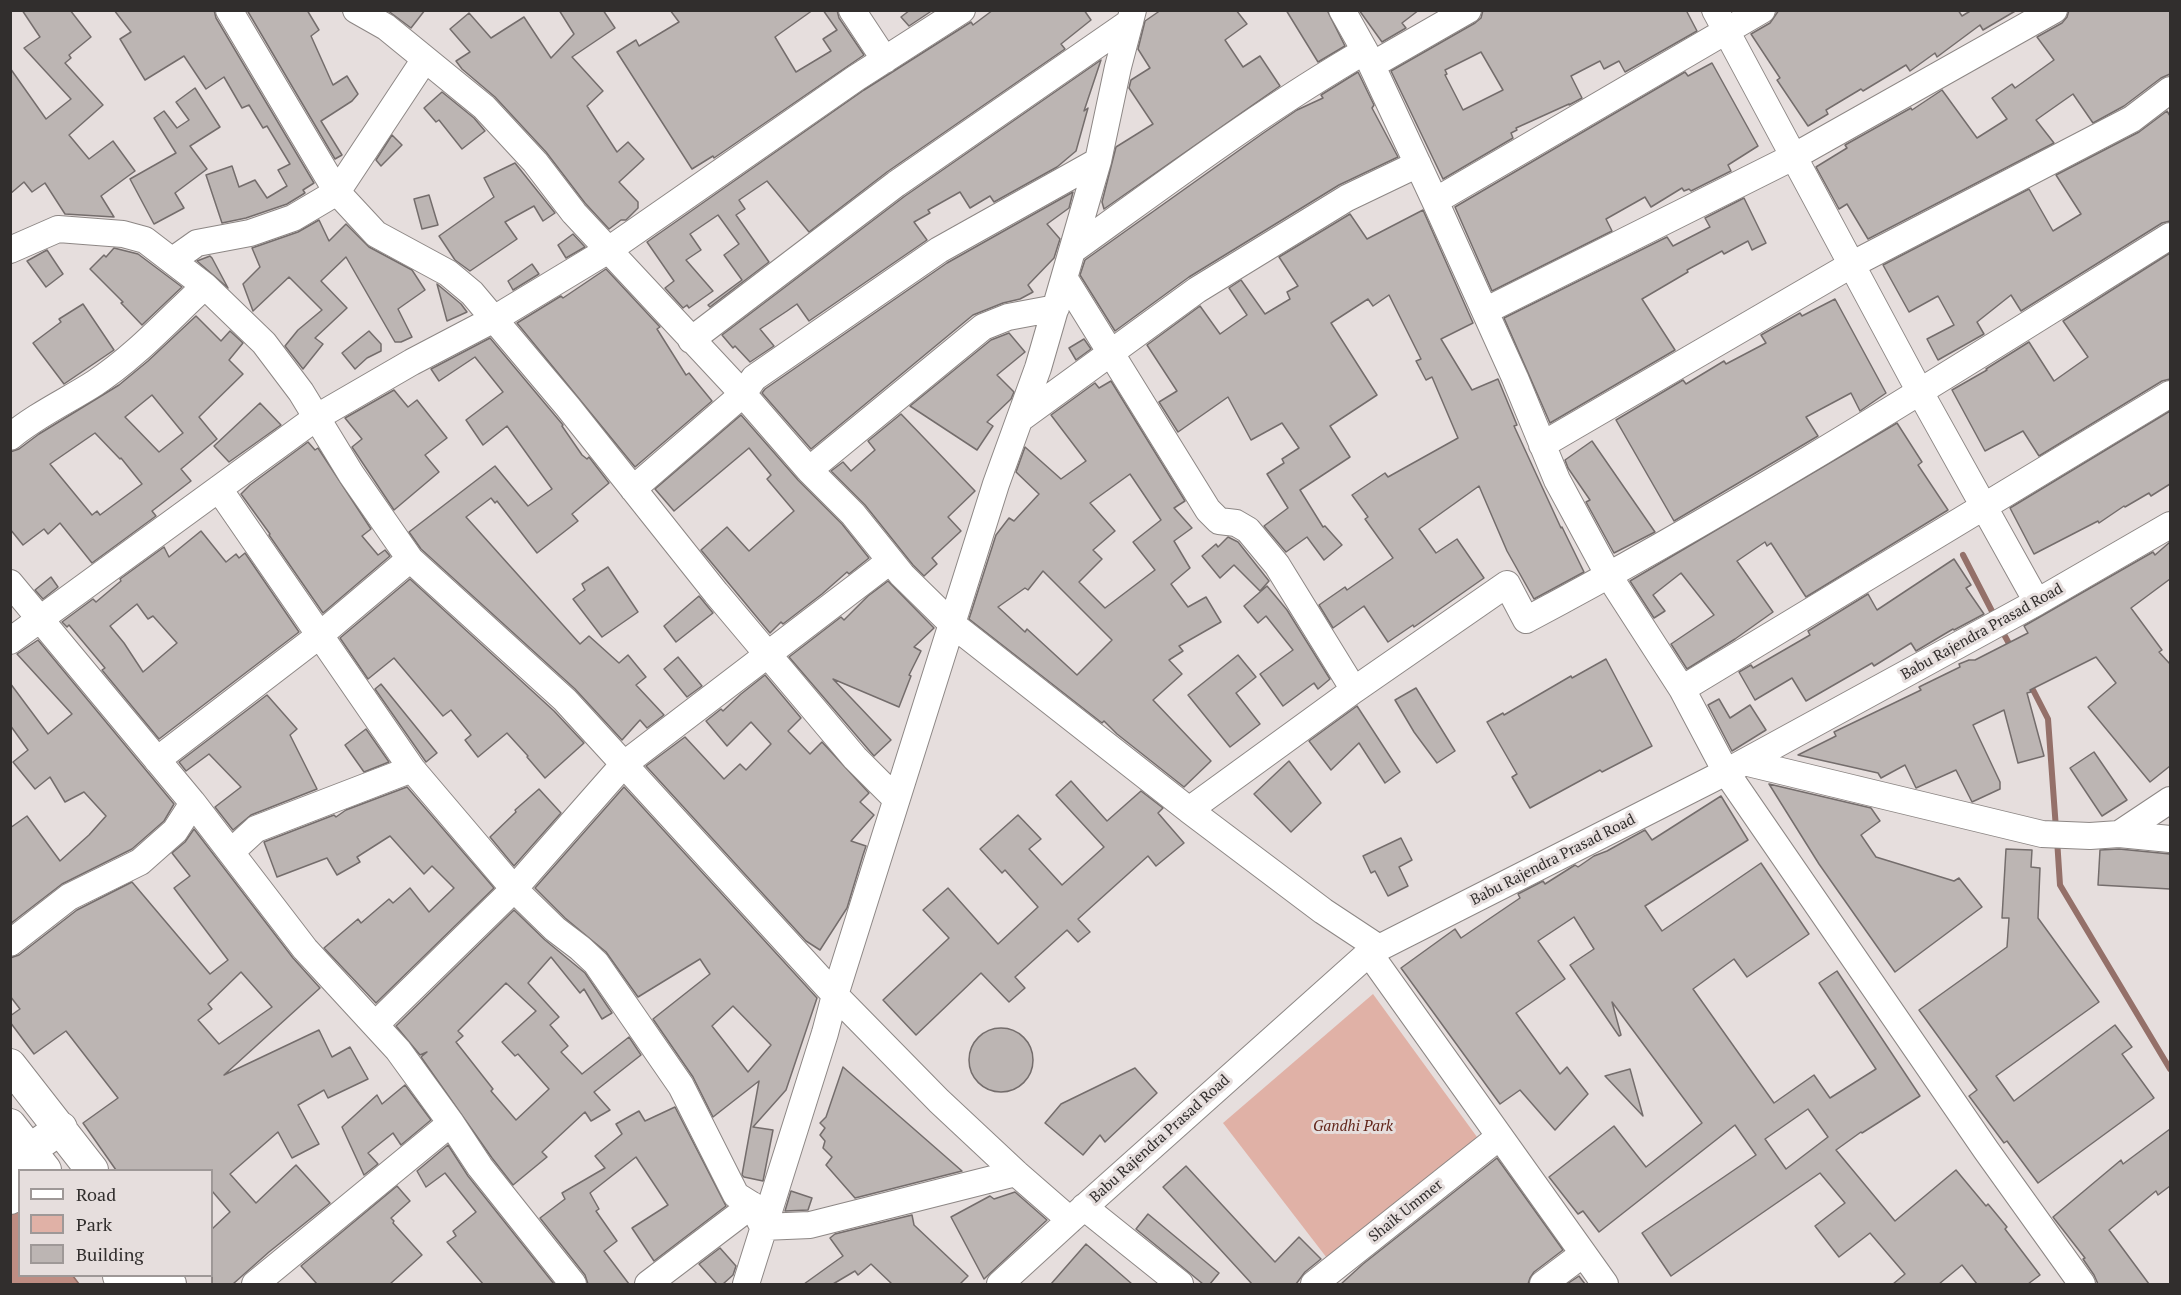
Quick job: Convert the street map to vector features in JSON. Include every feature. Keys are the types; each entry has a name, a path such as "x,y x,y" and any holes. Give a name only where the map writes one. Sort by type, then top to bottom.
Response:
{"main road":[{"path":"10,1065 77,1150"},
{"path":"10,1125 28,1161 77,1150"},
{"path":"53,1169 77,1150"}],"street":[{"path":"229,10 337,192 376,234 448,273 472,293 768,655 855,758 896,799"},
{"path":"356,10 386,27 484,107 535,162 574,213 743,394 809,470 853,514 902,576 952,624 1374,950 1498,1137 1605,1284"},
{"path":"852,10 885,60"},
{"path":"10,641 317,417 412,362 494,319 609,249 856,78 962,10"},
{"path":"1342,10 1369,58 1436,201 1557,480 1609,576 1986,1150 2082,1284"},
{"path":"1073,250 1306,85 1369,58 1468,10"},
{"path":"1436,201 1721,22 1762,10"},
{"path":"1485,311 1793,157 2054,10"},
{"path":"746,1284 758,1216 825,1033 834,995 996,484 1038,368 1098,161 1131,16"},
{"path":"691,340 896,184 1131,16"},
{"path":"1721,22 1920,392 2037,602"},
{"path":"173,260 197,243 250,233 293,218 337,192 424,59"},
{"path":"1542,445 1851,265 2132,119 2170,90"},
{"path":"633,489 743,394 754,378 939,250 1098,161"},
{"path":"1020,419 1197,290 1347,198 1418,164"},
{"path":"10,250 58,229 123,234 145,240 205,286 264,343 317,417 351,474 410,559 564,700 834,995 939,1101 1016,1173 1180,1284"},
{"path":"1190,810 1354,690 1507,584 1526,620 1609,576 1920,392 2170,236"},
{"path":"1065,279 1208,510 1219,521 1236,523 1248,530 1277,565 1293,587 1354,690"},
{"path":"10,437 25,424 96,382 145,344 205,286"},
{"path":"809,470 983,327 1008,317 1056,308"},
{"path":"1683,689 2170,394"},
{"path":"219,489 412,769 514,889 555,929 596,963 681,1086 736,1195 758,1216 810,1225 1016,1173"},
{"name":"Babu Rajendra Prasad Road","path":"1000,1284 1374,950 1735,767 2037,602 2170,525"},
{"path":"157,760 320,635 410,559"},
{"path":"375,1025 514,889 623,765 890,561"},
{"path":"10,583 193,803 305,949 398,1050 480,1167 573,1284"},
{"path":"1735,767 2042,834 2090,837 2119,834 2170,839"},
{"path":"231,852 256,829 412,769"},
{"path":"2119,834 2170,800"},
{"path":"10,943 69,897 140,862 176,831 193,803"},
{"path":"255,1284 451,1123"},
{"name":"Shaik Ummer","path":"1316,1284 1498,1137"},
{"path":"648,1284 758,1216"},
{"path":"1543,1284 1583,1254"}],"green space":[{"name":"Gandhi Park","path":"1373,994 1477,1137 1330,1262 1223,1123"}],"shaded area":[{"path":"10,1187 18,1198 18,1277 74,1277 79,1284 11,1284"}],"building":[{"path":"22,10 70,10 91,37 69,55 71,58 65,63 103,105 69,135 89,159 113,141 135,171 101,196 114,217 65,214 45,183 32,192 24,182 10,194 10,68 46,119 71,99 24,48 40,37"},
{"path":"114,10 214,10 216,18 314,183 303,190 305,193 287,204 246,218 222,223 206,175 232,166 239,187 255,180 267,198 287,186 278,170 290,164 267,126 263,128 249,105 242,108 224,77 206,89 184,56 145,80 120,39 131,32"},
{"path":"247,10 307,10 319,30 311,36 333,85 347,76 358,94 352,101 321,121 342,155 335,159"},
{"path":"387,10 425,10 411,28"},
{"path":"559,10 603,10 615,28 572,57 603,91 587,106 617,152 628,142 644,159 619,182 638,202 638,208 626,220 621,220 609,229 585,203 546,152 495,97 462,69 456,61 470,52 450,29 469,13 491,38 524,17 551,58 574,34"},
{"path":"670,10 813,10 775,37 796,72 831,51 823,39 837,30 823,10 837,10 839,18 864,55 714,158 713,156 692,169 617,52 636,40 639,46 679,22"},
{"path":"910,10 929,10 930,12 909,26 901,17"},
{"path":"993,10 1084,10 1091,20 1061,44 1065,49 887,172 809,232 767,181 739,200 745,209 736,215 769,262 710,307 708,305 742,280 724,255 739,244 718,215 690,234 701,250 686,260 713,291 689,308 687,305 683,308 665,288 674,281 647,242 864,90 971,22 973,25"},
{"path":"1161,10 1236,10 1247,24 1225,40 1243,67 1260,56 1280,86 1104,209 1102,202 1116,147 1153,124 1129,88 1131,80 1150,68 1138,49 1145,21"},
{"path":"1286,10 1327,10 1345,46 1318,62"},
{"path":"1359,10 1419,10 1402,23 1406,28 1382,42"},
{"path":"1483,10 1686,10 1697,31 1625,72 1619,61 1604,69 1600,61 1571,76 1582,98 1516,128 1517,130 1511,133 1513,138 1443,179 1391,71 1481,18","holes":["1481,52 1503,90 1463,110 1445,75 1447,74 1445,70"]},
{"path":"1779,10 1958,10 1962,16 1972,10 2017,10 1983,30 1980,25 1937,57 1935,53 1910,71 1906,65 1863,91 1861,89 1826,110 1828,114 1808,126 1777,80 1780,78 1751,34 1770,23"},
{"path":"2069,10 2170,10 2170,74 2161,78 2124,106 2093,123 2073,94 2036,120 2054,143 1868,239 1847,204 1839,209 1816,167 1847,148 1845,145 1911,108 1912,110 1942,90 1977,138 2007,119 1992,98 2012,84 2015,88 2054,60 2037,37 2062,23"},
{"path":"1101,60 1084,111 1088,108 1076,151 1057,167 994,202 990,196 970,208 960,192 928,210 930,213 914,222 927,240 809,321 797,304 760,329 774,346 750,362 722,335 905,196"},
{"path":"1712,63 1758,146 1728,165 1731,171 1691,191 1689,189 1684,191 1682,188 1651,207 1645,197 1606,219 1612,231 1492,291 1455,207 1685,72 1688,76"},
{"path":"1358,72 1374,105 1372,108 1398,157 1339,185 1189,277 1115,331 1080,275 1085,260 1262,134 1297,110 1323,98 1321,95"},
{"path":"195,88 220,127 190,146 207,169 175,193 184,208 154,224 130,179 176,153 154,118 164,111 177,128 189,120 176,102"},
{"path":"442,92 474,118 485,131 462,149 439,120 436,122 424,108"},
{"path":"2167,111 2170,116 2170,221 2162,223 2021,311 2011,295 1977,322 1984,334 1938,360 1927,339 1954,325 1938,296 1909,312 1883,265 2029,189 2053,231 2081,214 2056,175 2139,132"},
{"path":"392,135 402,145 381,166 376,160"},
{"path":"515,163 555,213 543,221 534,206 505,222 517,239 470,271 455,260 439,236 494,197 484,178"},
{"path":"1073,192 1069,208 1047,224 1060,239 1054,258 1028,285 1033,292 1020,299 973,315 811,449 762,393 947,263"},
{"path":"429,195 438,225 422,229 414,199"},
{"path":"1744,198 1766,243 1752,250 1748,241 1724,254 1722,251 1642,299 1675,350 1550,423 1504,318 1667,237 1673,246 1710,227 1705,218"},
{"path":"1423,210 1473,323 1441,339 1472,390 1498,379 1517,425 1514,426 1584,572 1534,599 1507,551 1479,486 1419,529 1436,553 1457,539 1484,578 1414,627 1413,625 1388,642 1364,606 1333,628 1319,605 1345,587 1347,590 1393,558 1365,519 1368,517 1352,495 1385,473 1388,477 1458,438 1432,377 1426,380 1416,361 1421,359 1389,295 1373,306 1368,299 1331,323 1377,395 1330,426 1350,457 1300,490 1323,527 1325,526 1342,545 1324,560 1307,537 1286,552 1264,526 1288,508 1267,474 1284,463 1282,459 1299,448 1282,423 1251,440 1228,397 1178,432 1159,402 1177,391 1147,345 1200,306 1220,334 1247,315 1229,288 1241,280 1265,314 1290,299 1287,292 1298,286 1279,257 1350,214 1367,239"},
{"path":"319,220 329,241 346,224 369,247 412,270 425,290 398,309 412,337 395,342 346,257 321,281 347,308 315,338 323,344 303,369 285,346 298,330 322,310 289,277 253,311 243,284 260,267 252,248 298,232"},
{"path":"573,234 585,247 566,258 558,245"},
{"path":"114,248 138,254 182,287 142,325 90,269"},
{"path":"47,250 63,274 46,287 27,261"},
{"path":"2170,253 2170,379 2162,381 2039,456 2023,431 1985,451 1952,390 2029,342 2054,381 2088,357 2063,321"},
{"path":"210,256 212,258 228,288 197,261"},
{"path":"532,264 539,274 513,290 508,281"},
{"path":"606,269 660,327 657,329 686,375 689,373 712,401 635,467 517,323 561,296 563,298"},
{"path":"437,284 461,304 467,312 447,321"},
{"path":"1835,299 1886,393 1860,411 1851,393 1806,417 1818,436 1674,521 1616,420 1683,380 1686,384 1724,361 1726,364 1766,343 1761,335 1800,313 1802,316"},
{"path":"83,304 114,350 64,384 33,343 61,322 59,319"},
{"path":"196,316 221,341 230,331 243,343 229,360 243,374 199,417 217,439 181,469 191,481 152,511 156,516 92,563 60,523 48,534 44,529 23,545 10,529 10,452 19,449 39,434 119,385","holes":["152,395 183,433 159,452 125,417","95,433 121,458 142,484 100,515 97,511 92,515 50,464"]},
{"path":"369,331 381,344 381,351 367,358 355,369 342,353"},
{"path":"1009,333 1025,352 997,375 1014,392 1011,399 987,422 993,426 977,450 910,406 991,340"},
{"path":"490,338 563,425 582,455 587,459 589,457 609,483 572,514 578,521 537,553 497,501 495,503 491,498 466,517 580,644 589,636 619,663 628,655 646,677 636,685 664,715 647,728 640,720 622,740 575,689 421,549 409,532 495,466 528,506 552,489 507,426 483,445 466,420 503,392 475,357 439,381 431,369"},
{"path":"1084,339 1091,349 1076,360 1069,348"},
{"path":"1111,381 1185,501 1174,508 1192,528 1174,541 1190,568 1171,584 1188,607 1206,597 1221,622 1179,646 1183,651 1169,660 1182,674 1153,700 1211,761 1184,787 1104,721 1102,723 969,619 996,535 1009,518 1014,521 1039,494 1016,472 1025,447 1061,479 1086,461 1051,415 1095,383 1099,388","holes":["1130,474 1161,520 1133,542 1155,570 1105,608 1079,582 1102,559 1093,550 1115,531 1090,503","1043,571 1112,640 1077,675 1027,629 1025,632 998,607 1025,588 1028,590"]},
{"path":"394,390 408,407 417,400 447,438 425,455 439,472 394,510 352,447 362,439 345,418"},
{"path":"260,403 281,425 229,462 214,446"},
{"path":"2170,411 2170,484 2151,496 2149,493 2124,506 2099,523 2098,521 2034,554 2010,508"},
{"path":"901,414 975,491 948,517 961,531 932,558 937,564 924,576 865,505 831,471 843,462 851,471 875,450 868,441"},
{"path":"741,415 798,480 842,524 869,558 849,574 847,572 783,624 781,622 770,633 701,550 727,527 749,551 794,511 767,479 771,475 749,448 674,511 655,489"},
{"path":"1897,423 1922,462 1918,465 1948,510 1806,597 1771,543 1767,546 1765,542 1737,561 1773,612 1687,669 1671,644 1714,615 1681,573 1653,595 1665,611 1654,618 1630,581"},
{"path":"1592,441 1655,532 1614,553 1586,502 1590,500 1565,460"},
{"path":"308,442 315,450 318,448 371,529 362,536 378,555 385,550 390,556 323,613 241,494"},
{"path":"201,531 226,562 236,554 239,558 245,553 299,632 159,739 102,670 105,668 69,625 67,627 62,622 93,599 96,602 121,581 120,579 164,547 169,557","holes":["137,604 148,619 153,616 177,643 143,672 110,626"]},
{"path":"1228,537 1238,542 1269,581 1260,591 1234,565 1220,578 1202,556 1216,544 1218,547"},
{"path":"2170,542 2170,579 2131,608 2162,650 2159,652 2170,664 2170,766 2150,782 2088,707 2116,683 2096,657 2027,693 2044,756 2018,763 2004,710 1973,725 2000,782 2000,789 1972,802 1956,770 1916,788 1905,765 1881,778 1878,773 1798,755 1836,736 1834,732 1921,690 1919,687 1960,667 1959,664 1975,660 2028,633 2024,626 2153,552 2155,555"},
{"path":"1954,559 1971,585 1966,588 1984,614 1916,651 1911,643 1874,666 1872,663 1806,701 1792,678 1755,700 1739,672 1751,665 1753,668 1810,635 1808,631 1868,594 1877,610"},
{"path":"608,567 638,612 602,637 573,599 585,590 582,584"},
{"path":"51,577 58,587 43,599 35,590"},
{"path":"410,579 554,711 584,743 545,778 507,733 478,757 465,740 471,735 451,710 443,716 394,658 368,679 340,638"},
{"path":"888,581 934,628 914,647 921,651 909,675 911,676 899,707 833,679 891,740 874,756 789,657 841,617 844,620 868,596"},
{"path":"1267,586 1287,610 1330,679 1318,689 1314,683 1283,706 1260,674 1293,650 1266,616 1258,623 1244,606"},
{"path":"699,596 713,613 676,642 664,626"},
{"path":"38,640 174,804 164,821 132,849 62,884 10,924 10,828 27,816 60,861 106,816 84,792 65,802 50,777 35,789 13,762 28,750 10,725 10,683 48,734 72,714 17,654"},
{"path":"1238,655 1256,677 1236,693 1260,724 1230,747 1188,695"},
{"path":"678,657 702,686 687,697 664,669"},
{"path":"1606,659 1652,746 1602,772 1600,770 1530,808 1512,777 1517,774 1487,722"},
{"path":"765,675 801,718 788,731 810,754 822,742 869,793 860,802 874,815 851,841 866,846 847,908 820,950 806,941 646,766 685,737 724,779 740,764 746,770 771,744 751,722 727,746 706,721 721,709 723,711"},
{"path":"381,684 437,753 426,762 375,689"},
{"path":"1416,688 1455,751 1437,763 1414,732 1395,700"},
{"path":"267,695 297,729 290,735 317,789 251,815 233,830 215,807 241,787 209,754 186,771 179,762"},
{"path":"1719,699 1730,718 1750,705 1766,730 1732,751 1708,705"},
{"path":"1357,706 1400,772 1385,783 1359,743 1331,770 1309,741"},
{"path":"366,729 389,762 364,772 345,745"},
{"path":"2094,752 2127,800 2102,816 2070,768"},
{"path":"1289,761 1321,803 1291,832 1254,794"},
{"path":"1071,781 1107,821 1141,791 1163,808 1158,813 1184,843 1156,866 1148,856 1078,919 1090,932 1078,942 1067,930 1015,977 1025,988 1009,1002 981,973 916,1035 883,1000 949,938 923,910 948,888 998,944 1038,907 1005,870 1002,873 980,849 1018,815 1041,839 1029,849 1062,885 1104,847 1056,795"},
{"path":"1769,784 1871,808 1880,821 1861,835 1876,857 1954,881 1959,878 1982,907 1895,972 1819,864"},
{"path":"407,787 494,888 376,1003 324,948 358,919 361,923 389,899 393,903 410,888 429,912 454,888 432,866 424,874 390,836 357,857 360,862 337,875 327,858 277,877 264,842 334,815 336,817 346,810"},
{"path":"624,787 817,998 786,1090 753,1127 773,1130 763,1181 742,1175 759,1081 713,1117 693,1077 653,1019 710,974 700,959 638,997 606,952 565,918 535,888","holes":["733,1006 771,1045 748,1072 712,1026"]},
{"path":"539,789 561,813 514,866 490,837"},
{"path":"1721,796 1748,840 1645,906 1662,931 1761,863 1809,934 1747,977 1734,959 1693,989 1774,1103 1814,1075 1830,1098 1876,1069 1819,983 1837,971 1920,1096 1836,1150 1895,1221 1956,1170 2007,1227 2005,1229 2040,1275 2028,1284 1977,1284 1962,1265 1939,1284 1893,1284 1905,1274 1870,1233 1839,1257 1815,1226 1845,1203 1820,1173 1671,1276 1642,1233 1756,1155 1735,1125 1599,1232 1583,1211 1578,1214 1549,1177 1614,1126 1646,1167 1702,1123 1612,1002 1621,1035 1619,1036 1570,965 1594,949 1574,917 1538,941 1565,979 1516,1013 1560,1074 1567,1067 1588,1094 1555,1130 1520,1090 1500,1104 1401,968 1455,929 1461,938 1520,898 1518,894 1543,881 1545,884 1575,865 1578,867 1594,856 1645,830 1652,840","holes":["1808,1109 1828,1137 1786,1169 1765,1139"]},
{"path":"194,829 293,958 320,988 224,1075 319,1030 332,1057 350,1047 368,1079 328,1098 324,1090 298,1105 319,1144 292,1158 278,1132 230,1174 256,1203 296,1165 330,1203 233,1284 212,1284 213,1228 230,1212 213,1192 213,1169 115,1169 83,1123 118,1098 66,1031 34,1054 10,1022 10,1016 20,1009 10,996 10,958 19,955 77,910 132,882 210,974 228,960 174,888 190,876 172,853 185,842","holes":["241,972 272,1007 219,1044 198,1020 212,1009 208,1004"]},
{"path":"1401,838 1412,860 1399,867 1408,886 1388,896 1375,871 1371,873 1363,856"},
{"path":"2006,849 2032,850 2031,867 2040,868 2038,918 2099,1002 1996,1076 2014,1101 2115,1025 2132,1047 2122,1054 2154,1098 2038,1183 2007,1141 2004,1143 1969,1096 1977,1090 1919,1010 2007,947 2009,918 2002,918"},
{"path":"2119,849 2170,854 2170,889 2098,885 2100,850"},
{"path":"514,910 545,940 585,973 612,1013 602,1019 584,989 580,993 551,957 528,983 559,1017 550,1025 568,1046 561,1052 582,1074 629,1037 641,1055 594,1092 610,1110 591,1121 585,1112 542,1152 547,1157 513,1185 421,1057 427,1052 420,1055 396,1026","holes":["506,983 536,1011 502,1042 515,1056 518,1054 549,1089 516,1120 491,1091 493,1089 456,1042 463,1036 458,1031"]},
{"path":"1001,1028 1019,1034 1027,1042 1033,1060 1027,1078 1019,1086 1001,1092 983,1086 975,1078 969,1060 975,1042 983,1034"},
{"path":"843,1067 962,1171 855,1198 826,1165 832,1157 823,1148 825,1141 820,1135 825,1128 820,1123 826,1117"},
{"path":"1135,1068 1157,1093 1105,1142 1100,1135 1083,1155 1045,1123 1061,1104"},
{"path":"1630,1069 1643,1116 1605,1076"},
{"path":"405,1085 431,1120 401,1145 393,1133 368,1153 378,1164 364,1175 342,1127 377,1095 382,1104"},
{"path":"675,1107 726,1206 654,1261 632,1228 668,1205 636,1157 590,1193 599,1209 596,1211 617,1241 604,1251 629,1284 588,1284 585,1275 540,1218 565,1199 562,1193 605,1168 595,1156 622,1134 616,1124 639,1111 645,1121"},
{"path":"2170,1129 2170,1186 2158,1195 2156,1191 2109,1230 2149,1284 2098,1284 2083,1259 2085,1258 2053,1217 2121,1160 2123,1164"},
{"path":"448,1145 468,1176 554,1284 483,1284 447,1242 456,1236 453,1231 476,1212 445,1173 426,1187 417,1171"},
{"path":"1497,1158 1563,1250 1534,1272 1528,1284 1341,1284 1363,1264"},
{"path":"1186,1166 1275,1262 1299,1237 1321,1259 1305,1272 1296,1284 1252,1284 1163,1187"},
{"path":"397,1186 410,1201 391,1218 422,1255 390,1284 317,1284 301,1266"},
{"path":"791,1191 812,1198 808,1210 785,1211"},
{"path":"1015,1192 1047,1220 984,1279 951,1217 990,1196 994,1199"},
{"path":"1148,1214 1219,1273 1210,1284 1203,1284 1136,1229"},
{"path":"912,1215 914,1225 968,1276 960,1284 892,1284 871,1264 858,1275 855,1271 833,1284 804,1284 843,1256 830,1238 835,1234"},
{"path":"1086,1244 1132,1284 1051,1284"},
{"path":"720,1248 736,1266 733,1275 723,1284 717,1284 699,1264"},
{"path":"1579,1276 1585,1284 1567,1284"}],"waterway":[{"path":"1963,555 1995,617"},
{"path":"2001,629 2012,649"},
{"path":"2029,682 2048,719 2056,829"},
{"path":"2057,839 2060,885 2170,1069"}]}
